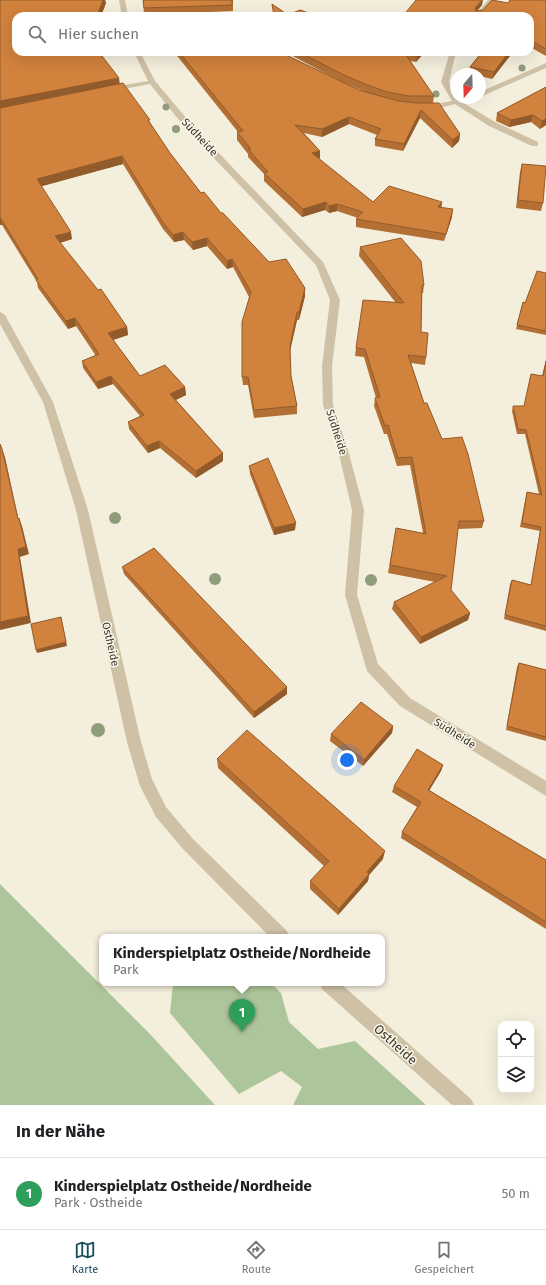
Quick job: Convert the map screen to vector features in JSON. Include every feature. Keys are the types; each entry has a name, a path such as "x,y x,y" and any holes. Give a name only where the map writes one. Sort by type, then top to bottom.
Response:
{"street":[{"path":"122,0 124,12"},
{"path":"481,12 491,0"},
{"name":"Südheide","path":"139,56 152,82 190,128 320,264 335,300 327,366 328,405 343,450 358,510 351,595 372,667 405,702 546,789"},
{"path":"450,91 445,82 452,56"},
{"path":"486,92 546,64"},
{"path":"99,92 152,82"},
{"path":"416,107 432,108 450,104"},
{"path":"459,104 492,124 535,144"},
{"name":"Ostheide","path":"0,315 48,402 82,510 134,742 145,781 161,812 188,844 278,934"},
{"name":"Ostheide","path":"331,986 464,1105"}],"green space":[{"path":"0,884 99,983 99,986 102,986 149,1033 215,1105 0,1105"},
{"path":"173,986 274,986 281,993 289,1022 318,1049 355,1041 426,1105 293,1105 302,1087 281,1071 239,1094 170,1013"}],"building":[{"path":"0,0 103,0 98,12 12,12 12,56 102,56 119,78 0,101"},
{"path":"143,0 232,0 232,5 144,8"},
{"path":"416,0 482,0 475,8 476,11 483,10 492,0 508,3 510,0 546,0 546,49 534,42 534,12 406,12"},
{"path":"272,4 284,12 273,12"},
{"path":"300,10 306,12 295,12"},
{"path":"182,56 288,56 359,90 398,101 439,103 460,134 453,140 421,110 404,144 375,139 381,129 349,117 322,129 295,125 320,151 312,153 373,202 389,186 442,202 438,207 453,209 446,234 356,219 363,212 337,204 329,206 326,202 303,209 264,173 268,172 248,149 251,149 237,132 243,131"},
{"path":"307,56 407,56 434,96 409,96 387,92 344,75"},
{"path":"479,56 506,56 494,72 486,70 486,68 470,67"},
{"path":"123,83 150,120 148,120 170,153 201,193 204,192 221,213 223,213 269,262 286,259 305,288 299,312 297,312 290,346 291,376 297,406 254,410 248,377 242,377 242,322 251,292 232,259 227,261 207,238 192,242 183,232 173,235 162,221 122,156 37,179 71,232 55,236 98,290 101,289 127,327 108,333 140,376 165,365 185,387 170,394 223,453 196,471 159,441 147,446 128,422 144,415 111,376 96,382 82,361 99,354 75,318 66,321 36,280 38,279 0,217 0,108"},
{"path":"546,87 546,119 542,121 533,115 511,120 497,113"},
{"path":"522,164 546,166 543,203 518,200"},
{"path":"401,238 421,261 424,285 422,285 421,332 428,333 426,357 408,355 424,403 427,403 442,439 462,437 468,454 484,521 459,521 451,590 470,613 421,637 394,602 447,576 390,565 396,528 426,534 412,457 398,458 388,425 385,426 375,398 380,397 365,349 356,348 363,300 404,303 360,247"},
{"path":"537,271 546,273 546,331 517,325 523,302 525,303"},
{"path":"546,361 546,626 505,615 512,580 531,585 541,527 522,523 527,492 542,495 526,430 518,429 513,406 524,406 531,374 543,376"},
{"path":"0,444 26,547 18,549 28,616 0,622"},
{"path":"268,458 296,523 274,528 249,466"},
{"path":"154,548 287,687 254,712 122,567"},
{"path":"61,617 66,642 36,650 31,624"},
{"path":"519,663 546,670 546,737 507,726"},
{"path":"361,702 393,726 364,760 331,734"},
{"path":"247,730 385,851 367,872 369,874 339,909 310,881 329,861 217,759"},
{"path":"417,749 443,765 428,790 546,860 546,922 402,832 421,802 394,786"}],"place":[{"name":"Kinderspielplatz Ostheide/Nordheide","path":"242,1032"}]}
